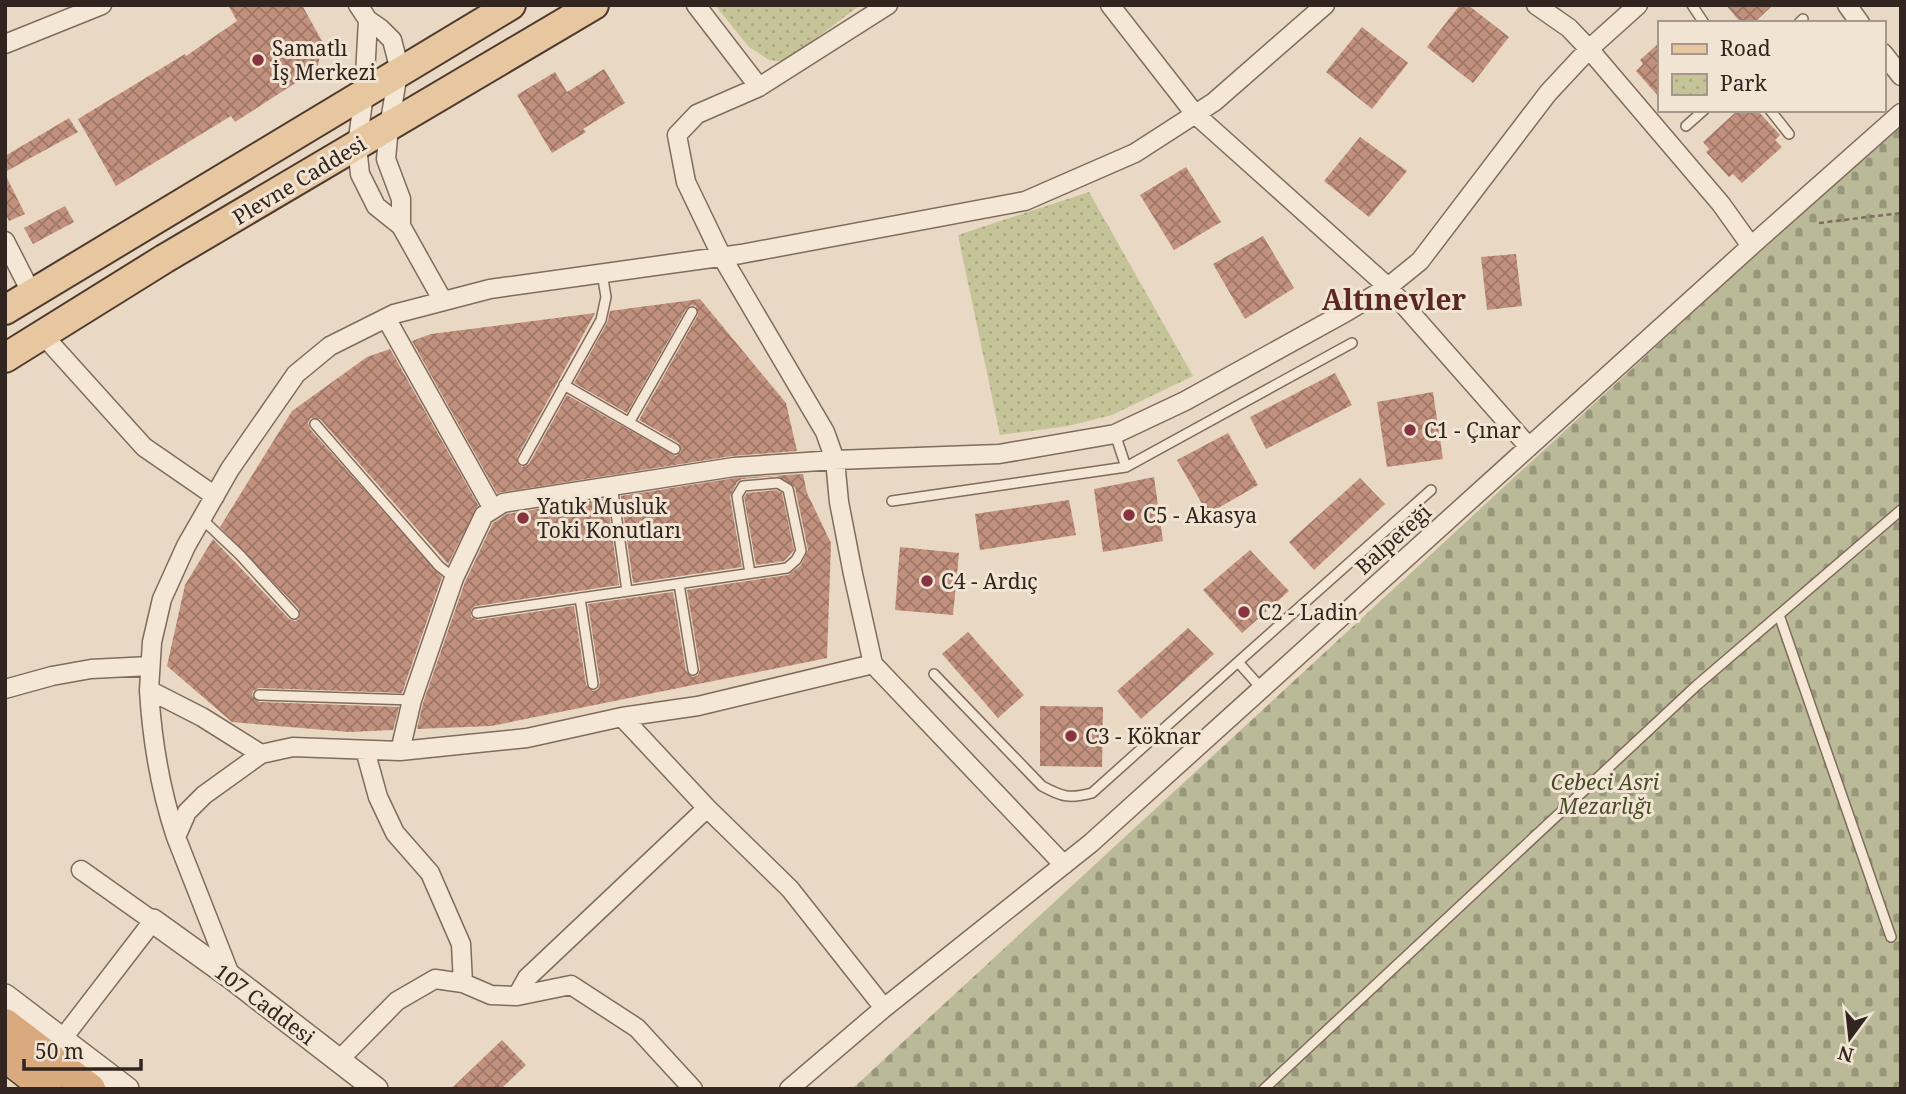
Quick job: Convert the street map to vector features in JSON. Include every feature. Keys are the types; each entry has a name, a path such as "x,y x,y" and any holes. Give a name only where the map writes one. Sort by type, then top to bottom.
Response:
{"highway":[{"path":"5,1024 90,1089"},
{"path":"5,1056 47,1089"}],"main road":[{"name":"Plevne Caddesi","path":"5,310 511,5"},
{"name":"Plevne Caddesi","path":"5,358 164,260 594,5"}],"street":[{"path":"5,44 102,5"},
{"path":"696,5 759,87"},
{"path":"888,5 759,87 697,114 677,135 686,182 722,257 825,432 835,460 839,502 873,664 1064,865"},
{"path":"231,977 167,807 152,735 149,690 152,642 162,598 186,546 230,469 296,374 330,346 386,318 490,289 722,257 1025,201 1135,153 1214,102 1325,5"},
{"path":"1536,5 1569,28 1589,49 1721,204 1751,246"},
{"path":"400,751 412,700 454,578 484,515 493,509 503,503 734,467 999,454 1115,434 1185,401 1388,287 1420,261 1548,93 1589,49 1638,5"},
{"path":"1847,5 1859,21"},
{"path":"1117,8 1195,114 1388,287 1529,447"},
{"path":"363,13 392,40 399,67 386,159 401,199 401,226"},
{"path":"363,13 364,94 357,146 360,174 376,206 401,226 443,301"},
{"path":"1885,56 1901,76"},
{"name":"Balpeteği","path":"789,1089 884,1008 1064,865 1901,113"},
{"path":"5,241 32,293"},
{"path":"386,318 493,509"},
{"path":"43,335 144,447 215,495"},
{"path":"176,836 187,812 204,795 261,754 293,747 400,751 527,738 622,718 710,704 873,664"},
{"path":"5,689 91,669 150,666"},
{"path":"149,690 202,717 261,754"},
{"path":"622,718 707,808 790,889 884,1008"},
{"path":"366,750 378,797 395,833 430,873 461,944 463,983"},
{"path":"517,996 527,978 707,808"},
{"path":"62,1038 153,921 81,870"},
{"name":"107 Caddesi","path":"153,921 339,1060 364,1085"},
{"path":"339,1060 397,1001 435,979 463,983 491,995 517,996 571,985 638,1028 693,1089"},
{"path":"5,996 127,1089"}],"lane":[{"path":"1692,5 1703,21"},
{"path":"1686,126 1702,112"},
{"path":"1772,112 1788,134"},
{"path":"523,460 601,320 606,297 602,273"},
{"path":"630,421 692,313"},
{"path":"892,501 1126,467 1352,344"},
{"path":"564,385 675,449"},
{"path":"315,424 439,566 454,578"},
{"path":"1115,434 1126,467"},
{"path":"477,613 787,568 796,561 800,551 789,489 778,483 743,486 737,496 750,573"},
{"path":"612,485 628,591"},
{"path":"934,674 1042,786 1058,795 1076,798 1093,793 1431,490"},
{"path":"1264,1089 1696,685 1901,510"},
{"path":"202,519 240,555 294,614"},
{"path":"679,584 693,670"},
{"path":"580,598 593,684"},
{"path":"1779,615 1891,937"},
{"path":"1238,662 1262,689"},
{"path":"258,695 412,700"}],"path":[{"path":"1819,223 1901,213"}],"green space":[{"path":"715,5 860,5 785,62 769,60 749,47"},
{"name":"Cebeci Asri Mezarlığı","path":"1901,125 1901,1089 852,1089 1832,184"},
{"path":"1089,192 1193,376 1112,415 1068,426 1000,435 958,235"}],"building":[{"path":"228,5 302,5 323,43 317,69 235,122 231,116 116,186 78,119 185,54 186,56 237,21"},
{"path":"1460,5 1468,5 1509,37 1473,83 1427,47"},
{"path":"1726,5 1773,5 1756,21 1739,21"},
{"path":"1362,27 1408,63 1372,109 1326,72"},
{"path":"1658,44 1658,96 1636,71 1643,64 1640,60"},
{"path":"604,69 625,103 583,129 586,132 552,153 517,95 555,72 567,92"},
{"path":"1736,112 1759,112 1780,135 1775,140 1782,147 1742,183 1733,174 1729,177 1706,152 1709,149 1703,142"},
{"path":"69,118 78,132 5,172 5,156"},
{"path":"1360,137 1407,171 1369,217 1324,181"},
{"path":"1186,167 1221,222 1174,250 1140,195"},
{"path":"5,174 25,214 9,221 5,213"},
{"path":"65,206 74,222 33,244 24,228"},
{"path":"1263,236 1294,288 1245,319 1213,264"},
{"path":"1516,254 1522,306 1487,310 1481,257"},
{"path":"700,299 786,403 797,451 732,456 497,493 412,341 431,334 595,313 517,457 517,463 522,467 529,464 567,395 676,456 681,452 679,443 639,420 698,315 696,306 691,305 686,309 627,413 574,383 607,323 610,311"},
{"path":"390,349 478,505 448,564 320,419 311,418 308,422 310,429 442,577 402,693 259,688 253,691 252,695 259,702 399,707 393,730 349,732 232,722 167,666 185,585 213,539 289,619 299,619 299,609 220,527 292,411 367,357"},
{"path":"1335,373 1352,405 1266,449 1250,417"},
{"name":"C1 - Çınar","path":"1433,392 1443,459 1387,467 1377,402"},
{"path":"1228,433 1258,485 1208,514 1177,460"},
{"path":"803,474 807,493 831,543 827,658 491,726 417,729 423,703 465,582 493,523 507,514 607,498 619,585 476,606 471,610 471,617 478,620 574,606 586,685 593,691 598,689 600,683 588,604 673,592 686,671 693,677 698,675 700,669 687,590 788,575 801,565 808,550 795,487 777,476 742,479 737,482 730,497 742,567 633,583 621,496 735,478"},
{"name":"C5 - Akasya","path":"1154,477 1163,541 1103,552 1094,489"},
{"path":"1360,478 1385,504 1314,570 1289,542"},
{"path":"776,490 782,493 794,550 784,561 756,565 744,497 747,493"},
{"path":"1069,500 1076,535 980,550 975,514"},
{"name":"C4 - Ardıç","path":"900,547 959,553 953,615 895,610"},
{"name":"C2 - Ladin","path":"1250,550 1289,591 1242,633 1203,590"},
{"path":"1188,628 1214,654 1141,719 1117,691"},
{"path":"968,632 1024,695 998,718 942,654"},
{"name":"C3 - Köknar","path":"1040,706 1103,707 1102,767 1040,766"},
{"path":"502,1040 526,1065 501,1089 451,1089"}],"place":[{"name":"Samatlı İş Merkezi","path":"258,60"},
{"name":"C1 - Çınar","path":"1410,430"},
{"name":"C5 - Akasya","path":"1129,515"},
{"name":"Yatık Musluk Toki Konutları","path":"523,518"},
{"name":"C4 - Ardıç","path":"927,581"},
{"name":"C2 - Ladin","path":"1244,612"},
{"name":"C3 - Köknar","path":"1071,736"}],"district":[{"name":"Altınevler","path":"1394,299"}]}
